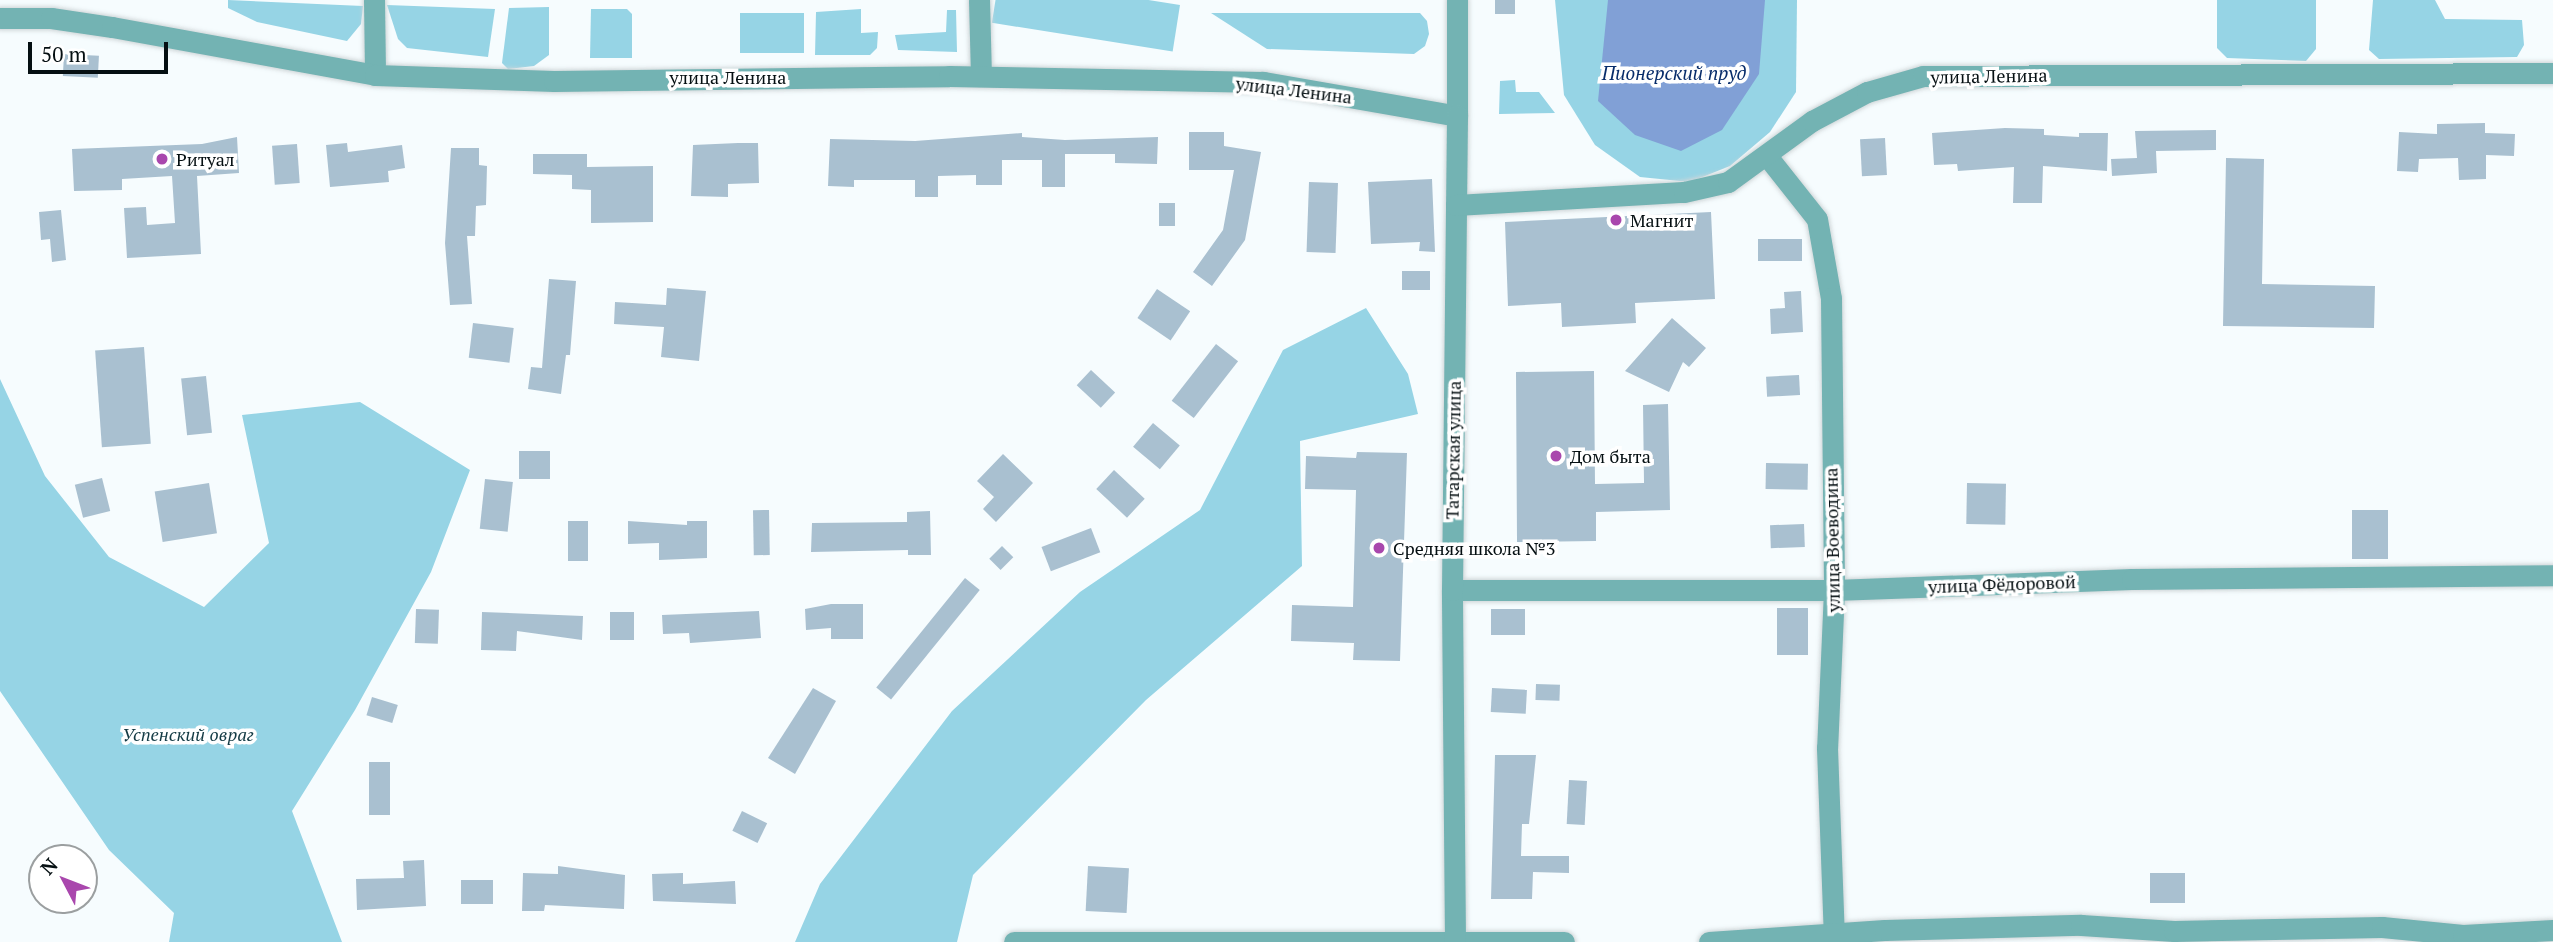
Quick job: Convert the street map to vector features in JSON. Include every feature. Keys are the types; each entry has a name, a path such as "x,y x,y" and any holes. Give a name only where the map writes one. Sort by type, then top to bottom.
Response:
{"street":[{"path":"374,0 375,75"},
{"path":"979,0 981,76"},
{"name":"Татарская улица","path":"1455,941 1452,590 1457,0"},
{"name":"улица Ленина","path":"0,18 51,18 111,27 375,75 554,81 981,76 1263,82 1457,116"},
{"name":"улица Ленина","path":"1455,205 1684,192 1728,182 1812,121 1867,92 1923,76 2553,73"},
{"name":"улица Воеводина","path":"1767,156 1817,219 1831,298 1834,590 1827,748 1834,938"},
{"name":"улица Фёдоровой","path":"1452,590 1834,590 2132,579 2553,575"},
{"path":"1709,942 2081,925 2174,931 2382,927 2463,935 2553,930"},
{"path":"1014,942 1564,942"}],"green space":[{"path":"228,0 363,6 361,24 347,41 257,22 228,8"},
{"path":"996,0 1148,0 1180,5 1173,51 992,23"},
{"path":"1555,0 1797,0 1796,92 1770,132 1730,166 1690,182 1640,177 1595,145 1564,95"},
{"path":"2217,0 2316,0 2316,49 2306,61 2227,58 2217,48"},
{"path":"2373,0 2435,0 2445,19 2522,20 2524,45 2517,57 2379,59 2369,50"},
{"path":"387,5 495,9 488,57 407,48 398,39"},
{"path":"549,7 549,55 534,66 508,69 502,63 509,8"},
{"path":"591,9 627,9 632,14 632,58 590,58"},
{"path":"861,9 861,33 878,32 877,48 870,55 815,55 816,12"},
{"path":"947,10 956,10 957,52 898,50 895,35 946,32"},
{"path":"740,13 804,13 804,53 740,53"},
{"path":"1211,13 1420,13 1427,21 1429,34 1425,46 1414,54 1267,49"},
{"path":"1515,80 1516,92 1539,92 1555,113 1499,114 1500,81"},
{"path":"1366,308 1408,374 1418,414 1300,441 1302,566 1146,700 973,875 957,942 795,942 820,884 952,711 1080,592 1200,510 1283,350"},
{"name":"Успенский овраг","path":"0,379 45,476 109,557 204,607 269,543 242,415 360,402 470,470 431,572 355,710 292,811 342,942 169,942 174,913 109,850 0,691"}],"water":[{"name":"Пионерский пруд","path":"1608,0 1765,0 1759,74 1722,130 1681,151 1635,135 1598,101"}],"building":[{"path":"1495,0 1515,0 1515,14 1495,14"},
{"path":"64,54 99,56 98,78 63,76"},
{"path":"2485,123 2485,133 2515,134 2514,156 2486,155 2486,179 2459,180 2458,158 2419,159 2418,172 2397,171 2399,132 2437,134 2437,124"},
{"path":"2005,128 2044,129 2044,135 2079,137 2079,133 2108,133 2107,171 2043,166 2042,203 2013,203 2014,167 1958,171 1957,164 1934,165 1932,133"},
{"path":"2216,130 2216,150 2156,151 2157,173 2112,176 2111,159 2137,158 2135,131"},
{"path":"1189,132 1224,132 1224,146 1261,152 1245,240 1212,286 1193,272 1223,230 1234,170 1189,170"},
{"path":"1022,133 1022,137 1065,140 1158,137 1157,164 1115,163 1115,154 1065,154 1065,187 1042,187 1042,160 1002,160 1002,185 976,185 976,175 938,176 938,197 915,197 915,180 854,180 854,187 828,186 830,139 915,141"},
{"path":"237,137 239,173 197,176 201,254 127,258 124,208 146,207 147,225 175,223 172,176 122,179 122,190 74,191 72,149 202,144"},
{"path":"1885,138 1887,175 1862,176 1860,139"},
{"path":"347,143 348,152 402,145 405,168 388,171 389,182 330,187 326,145"},
{"path":"758,143 759,183 728,184 728,197 691,196 693,145"},
{"path":"297,144 300,183 275,185 272,146"},
{"path":"451,148 479,148 479,165 487,166 486,205 476,206 475,236 467,236 472,304 450,305 445,243"},
{"path":"533,154 587,154 587,167 653,166 653,222 591,223 591,190 572,189 572,175 533,174"},
{"path":"2226,158 2264,159 2262,284 2375,286 2374,328 2223,326"},
{"path":"1432,179 1435,252 1419,251 1420,242 1371,244 1368,182"},
{"path":"1309,182 1338,183 1336,253 1307,252"},
{"path":"1159,203 1175,203 1175,226 1159,226"},
{"path":"61,210 66,260 52,262 50,239 41,240 39,212"},
{"path":"1711,212 1715,299 1635,303 1636,323 1562,327 1561,303 1508,306 1505,222"},
{"path":"1758,239 1802,239 1802,261 1758,261"},
{"path":"1402,271 1430,271 1430,290 1402,290"},
{"path":"549,279 576,281 570,355 566,355 561,394 528,389 531,367 542,368"},
{"path":"667,288 706,291 699,361 661,357 664,327 614,324 615,302 666,305"},
{"path":"1157,289 1190,311 1171,340 1137,318"},
{"path":"1801,291 1803,332 1771,334 1770,309 1785,308 1784,292"},
{"path":"1672,318 1706,348 1689,367 1683,362 1669,392 1625,371"},
{"path":"473,323 514,328 509,363 469,358"},
{"path":"1216,344 1238,361 1194,418 1172,401"},
{"path":"144,347 151,444 102,447 95,350"},
{"path":"1091,370 1115,393 1101,408 1077,385"},
{"name":"Дом быта","path":"1594,371 1595,484 1644,483 1643,405 1668,404 1670,510 1596,512 1596,541 1517,542 1516,372"},
{"path":"1799,375 1800,395 1767,397 1766,377"},
{"path":"206,376 212,433 187,435 181,379"},
{"path":"1153,423 1180,445 1160,469 1133,447"},
{"path":"519,451 550,451 550,479 519,479"},
{"name":"Средняя школа №3","path":"1357,452 1407,453 1400,661 1353,660 1354,643 1291,641 1292,605 1353,607 1356,490 1305,489 1306,456 1356,458"},
{"path":"1003,454 1033,483 996,522 983,509 994,497 977,481"},
{"path":"1766,463 1808,464 1808,490 1766,489"},
{"path":"1114,470 1145,499 1127,518 1096,489"},
{"path":"102,478 110,511 83,518 75,485"},
{"path":"485,479 513,482 508,532 480,529"},
{"path":"209,483 217,533 163,542 155,492"},
{"path":"1967,483 2006,484 2005,525 1966,524"},
{"path":"753,510 769,510 770,555 754,555"},
{"path":"2352,510 2388,510 2388,559 2352,559"},
{"path":"930,511 931,555 908,555 908,550 811,552 812,523 907,522 907,512"},
{"path":"568,521 588,521 588,561 568,561"},
{"path":"628,521 687,525 687,521 707,521 707,558 659,560 659,543 628,544"},
{"path":"1804,524 1805,547 1771,548 1770,525"},
{"path":"1091,528 1100,552 1051,571 1042,547"},
{"path":"1002,546 1013,557 1001,570 989,559"},
{"path":"965,578 980,590 891,700 876,688"},
{"path":"831,604 863,604 863,639 831,639 831,628 806,630 805,609"},
{"path":"1777,608 1808,608 1808,655 1777,655"},
{"path":"416,609 439,610 438,644 415,643"},
{"path":"1491,609 1525,609 1525,635 1491,635"},
{"path":"759,611 761,638 690,643 689,633 663,634 662,615"},
{"path":"482,612 583,616 582,640 517,631 516,651 481,650"},
{"path":"610,612 634,612 634,640 610,640"},
{"path":"1536,684 1560,685 1559,701 1535,700"},
{"path":"813,688 836,701 795,774 768,758"},
{"path":"1492,688 1527,690 1526,714 1491,712"},
{"path":"372,697 398,705 392,723 366,715"},
{"path":"1495,755 1536,755 1529,824 1522,824 1521,856 1569,856 1569,873 1533,872 1532,899 1491,899"},
{"path":"369,762 390,762 390,815 369,815"},
{"path":"1569,780 1587,781 1585,825 1567,824"},
{"path":"742,811 767,823 758,843 732,831"},
{"path":"424,860 426,906 357,910 356,879 404,878 403,861"},
{"path":"558,866 625,875 624,909 545,905 544,911 522,911 523,873 558,874"},
{"path":"1088,866 1129,868 1127,913 1086,911"},
{"path":"683,873 683,884 735,881 736,904 653,901 652,874"},
{"path":"2150,873 2185,873 2185,903 2150,903"},
{"path":"461,880 493,880 493,904 461,904"}],"place":[{"name":"Ритуал","path":"162,159"},
{"name":"Магнит","path":"1616,220"},
{"name":"Дом быта","path":"1556,456"},
{"name":"Средняя школа №3","path":"1379,548"}]}
